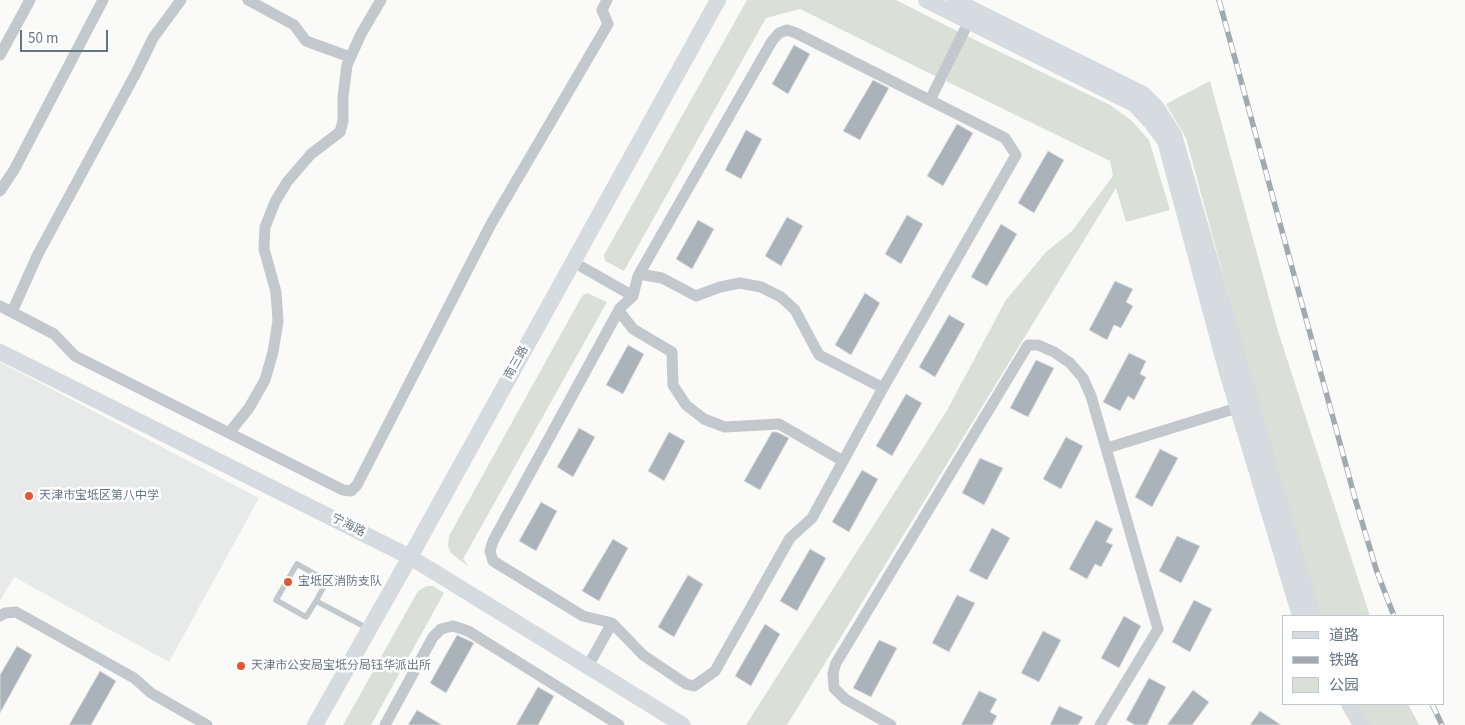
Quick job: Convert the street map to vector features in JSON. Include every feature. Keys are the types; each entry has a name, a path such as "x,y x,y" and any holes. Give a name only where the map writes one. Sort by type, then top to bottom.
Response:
{"street":[{"path":"0,55 30,0"},
{"path":"0,191 14,170 103,0"},
{"path":"12,312 38,254 133,79 153,38 181,0"},
{"path":"248,0 294,25 306,42 350,58"},
{"path":"229,433 249,408 265,380 273,352 278,320 276,292 264,248 265,228 275,202 288,182 311,154 340,132 343,121 343,97 347,65 361,34 381,0"},
{"path":"0,306 54,334 75,356 343,490 352,491 357,485 491,224 608,24 602,10 607,0"},
{"name":"南三路","path":"327,725 414,559 718,0"},
{"name":"南三路","path":"315,725 369,629 414,559 582,267 730,0"},
{"path":"926,0 1134,104 1165,141 1238,408 1300,615"},
{"path":"954,0 1143,94 1157,108 1174,135 1313,615"},
{"path":"930,100 969,21"},
{"path":"787,30 796,32 930,100 1005,138 1016,155 883,388 812,518 790,538 715,671 694,686 686,684 643,654 612,622 584,616 493,561 490,551 493,541 618,311 633,296 639,274 772,41 780,33 787,30"},
{"path":"582,267 633,296"},
{"path":"639,274 662,278 696,296 720,287 740,283 761,287 781,297 795,310 819,355 883,388"},
{"path":"618,311 633,329 672,352 673,385 686,404 704,419 725,427 779,424 843,461"},
{"path":"891,725 845,699 834,688 833,674 836,663 1028,345 1038,345 1054,352 1070,363 1083,378 1092,396 1158,629 1100,725"},
{"name":"宁海路","path":"0,352 414,559 683,725"},
{"path":"1107,448 1238,408"},
{"path":"0,616 5,612 16,612 134,678 151,693 204,724"},
{"path":"588,666 612,622"},
{"path":"385,725 433,637 440,629 453,626 468,631 619,725"},
{"path":"1339,705 1350,725"},
{"path":"1349,705 1361,725"}],"lane":[{"path":"297,564 327,581 316,600 306,617 276,600 297,564"},
{"path":"316,600 369,629"}],"shaded area":[{"path":"0,362 259,498 169,662 14,577 0,601"}],"green space":[{"path":"747,0 896,0 959,32 937,77 800,9 766,18 624,271 605,261 604,255"},
{"path":"967,36 1110,105 1131,120 1149,140 1170,210 1126,222 1116,188 787,725 746,725 946,412 1006,300 1046,252 1072,231 1113,176 1110,161 946,81"},
{"path":"1210,81 1278,331 1370,615 1320,615 1266,434 1186,138 1166,104"},
{"path":"587,293 607,302 463,559 469,567 451,553 448,546 449,536 582,296"},
{"path":"427,586 433,586 444,593 371,725 343,725 418,591"},
{"path":"1358,705 1409,705 1419,725 1369,725"}],"building":[{"path":"794,45 810,54 788,94 772,84"},
{"path":"873,80 889,88 860,140 843,131"},
{"path":"957,124 973,133 943,186 927,176"},
{"path":"746,130 762,139 741,179 725,170"},
{"path":"1048,151 1064,160 1034,213 1018,203"},
{"path":"907,215 923,224 901,264 885,254"},
{"path":"787,217 803,226 781,266 765,256"},
{"path":"698,220 714,229 692,269 676,259"},
{"path":"1001,224 1017,234 987,286 971,277"},
{"path":"1115,281 1133,289 1126,302 1133,306 1121,328 1114,325 1107,340 1089,330"},
{"path":"865,293 880,303 851,355 835,345"},
{"path":"949,315 965,324 935,377 919,367"},
{"path":"628,345 644,354 623,394 606,385"},
{"path":"1129,353 1146,361 1140,374 1146,377 1134,400 1128,396 1120,411 1103,402"},
{"path":"1036,360 1054,368 1028,417 1010,408"},
{"path":"906,394 922,403 892,456 876,446"},
{"path":"579,428 595,437 573,477 557,467"},
{"path":"669,432 685,441 664,481 648,471"},
{"path":"772,432 777,432 789,438 760,490 744,481"},
{"path":"1066,437 1083,446 1061,489 1043,479"},
{"path":"1160,449 1178,458 1152,507 1135,497"},
{"path":"980,458 1003,468 984,505 962,493"},
{"path":"862,470 878,479 849,532 832,522"},
{"path":"541,502 557,511 536,551 519,541"},
{"path":"1096,520 1113,529 1106,542 1113,545 1101,567 1095,564 1087,579 1069,569"},
{"path":"992,528 1010,538 987,580 969,571"},
{"path":"1177,536 1200,546 1181,583 1159,571"},
{"path":"613,539 628,548 599,601 582,591"},
{"path":"810,549 826,558 797,611 780,601"},
{"path":"688,575 703,584 674,637 658,627"},
{"path":"957,595 975,603 949,652 932,643"},
{"path":"1194,600 1212,609 1190,652 1172,642"},
{"path":"1124,616 1141,626 1119,668 1101,658"},
{"path":"765,624 780,634 751,686 735,676"},
{"path":"1043,631 1061,640 1039,682 1021,673"},
{"path":"457,635 474,643 446,693 430,683"},
{"path":"879,640 897,648 871,697 853,688"},
{"path":"17,646 32,655 0,713 0,675"},
{"path":"100,671 116,681 91,725 69,725"},
{"path":"1149,678 1166,687 1147,725 1135,725 1126,720"},
{"path":"538,687 554,696 538,725 516,725"},
{"path":"1193,690 1209,702 1192,725 1167,725"},
{"path":"979,691 997,699 990,712 997,716 992,725 961,725"},
{"path":"1059,706 1083,717 1078,725 1050,725"},
{"path":"417,710 442,725 408,725"},
{"path":"1260,711 1281,725 1250,725"}],"railway":[{"path":"1219,0 1356,502 1377,572 1394,615"},
{"path":"1432,705 1442,725"}],"place":[{"name":"天津市宝坻区第八中学","path":"29,496"},
{"name":"宝坻区消防支队","path":"288,582"},
{"name":"天津市公安局宝坻分局钰华派出所","path":"241,666"}]}
